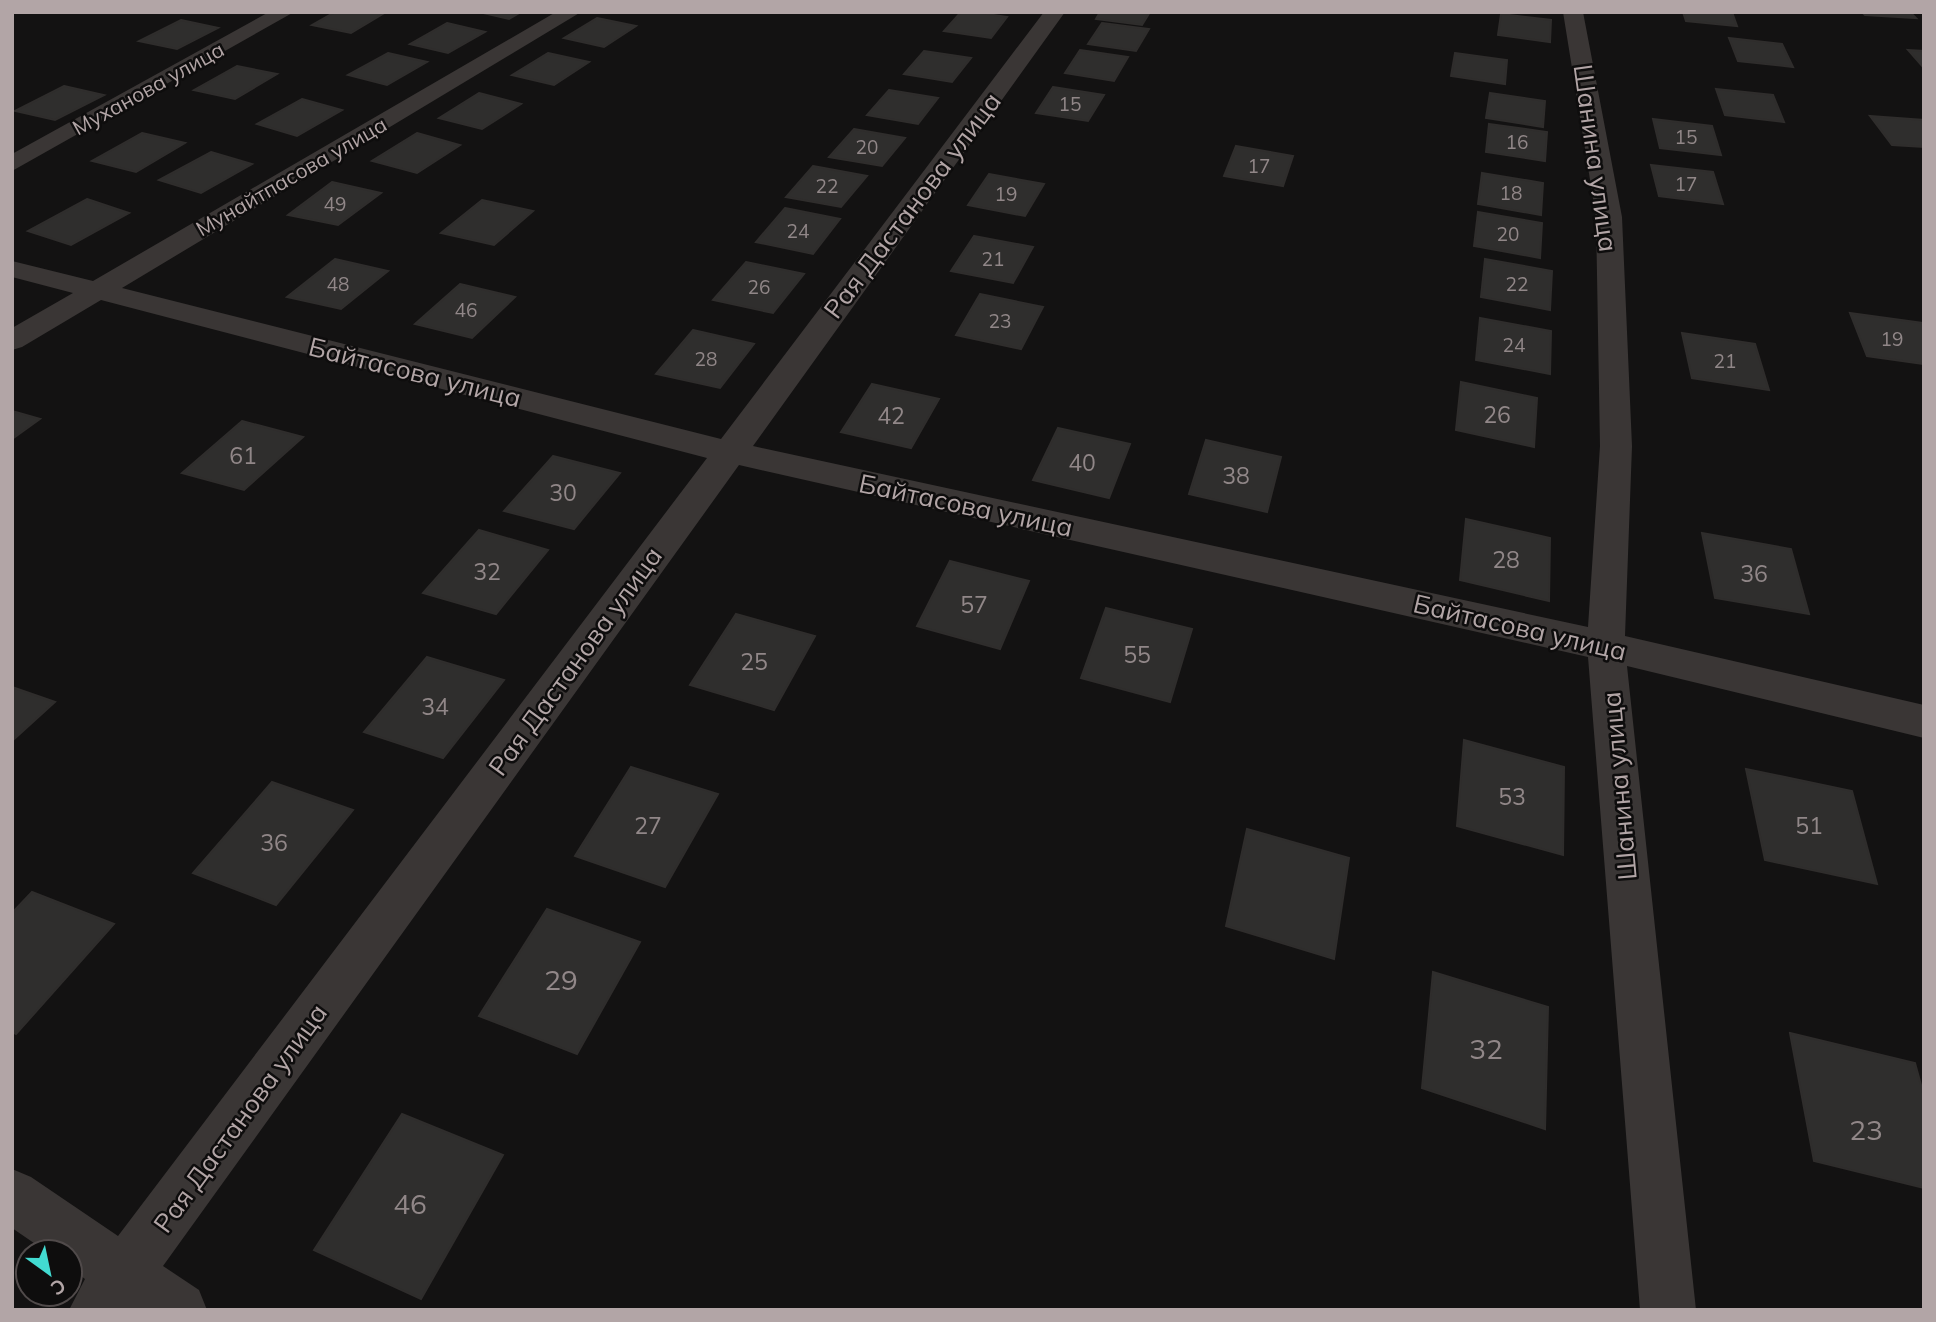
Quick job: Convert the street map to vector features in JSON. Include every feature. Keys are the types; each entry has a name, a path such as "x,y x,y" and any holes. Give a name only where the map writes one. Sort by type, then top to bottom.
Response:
{"street":[{"name":"Муханова улица","path":"12,164 284,12"},
{"name":"Мунайтпасова улица","path":"12,341 571,12"},
{"name":"Рая Дастанова улица","path":"112,1291 1055,12"},
{"name":"Шанина улица","path":"1573,12 1609,217 1616,446 1606,646 1668,1310"},
{"name":"Байтасова улица","path":"12,270 728,452 1606,646 1924,723"},
{"path":"12,1196 112,1291 179,1310"}],"building":[{"path":"335,12 386,12 351,33 312,25"},
{"path":"479,12 521,12 509,19"},
{"path":"961,12 1007,17 991,38 944,31"},
{"path":"1100,12 1150,12 1142,25 1096,19"},
{"path":"1683,12 1732,12 1737,26 1686,21"},
{"path":"1862,12 1910,12 1916,18 1865,15"},
{"path":"1501,14 1551,20 1550,42 1498,35"},
{"path":"597,18 636,26 604,47 564,38"},
{"path":"181,20 218,28 177,49 139,41"},
{"path":"447,23 485,32 448,53 410,44"},
{"path":"1102,23 1149,29 1136,51 1088,44"},
{"path":"1729,38 1782,44 1793,67 1738,61"},
{"path":"1080,50 1128,57 1114,81 1065,73"},
{"path":"1908,50 1924,51 1924,68"},
{"path":"924,51 971,58 952,82 904,74"},
{"path":"388,53 427,62 387,85 348,75"},
{"path":"548,53 589,62 554,85 512,75"},
{"path":"1455,53 1507,60 1505,84 1451,76"},
{"path":"237,66 277,74 235,99 194,90"},
{"path":"64,86 104,95 55,120 15,111"},
{"path":"1053,87 1104,95 1088,121 1036,113"},
{"path":"1716,89 1773,95 1784,122 1725,115"},
{"path":"889,90 938,98 918,124 867,115"},
{"path":"479,93 521,104 482,129 439,118"},
{"path":"1490,93 1545,101 1543,127 1486,118"},
{"path":"302,99 342,110 297,136 257,124"},
{"path":"1870,116 1924,120 1924,147 1892,145"},
{"path":"1653,119 1712,126 1721,155 1660,148"},
{"path":"1489,124 1547,132 1545,161 1486,152"},
{"path":"854,129 905,138 882,166 829,157"},
{"path":"142,133 185,143 136,172 92,161"},
{"path":"417,133 460,145 417,173 372,161"},
{"path":"1236,146 1293,156 1283,186 1224,176"},
{"path":"211,152 252,164 201,193 159,180"},
{"path":"1651,165 1713,172 1723,204 1659,196"},
{"path":"813,166 867,176 841,207 786,197"},
{"path":"1482,173 1543,183 1541,215 1478,204"},
{"path":"989,174 1044,184 1025,216 968,205"},
{"path":"332,182 381,193 338,225 288,215"},
{"path":"87,199 129,213 71,245 28,231"},
{"path":"482,200 533,211 494,245 441,233"},
{"path":"785,208 840,219 813,254 756,242"},
{"path":"1478,212 1542,223 1540,258 1474,246"},
{"path":"974,236 1033,247 1013,283 951,271"},
{"path":"335,259 388,271 341,309 287,297"},
{"path":"1485,259 1552,271 1550,310 1481,297"},
{"path":"746,262 804,274 773,313 713,300"},
{"path":"460,284 515,297 472,338 415,324"},
{"path":"980,294 1043,307 1021,349 956,335"},
{"path":"1850,313 1924,323 1924,364 1867,356"},
{"path":"1480,318 1551,331 1550,374 1476,360"},
{"path":"693,330 754,344 720,388 656,374"},
{"path":"1682,333 1755,344 1769,390 1692,378"},
{"path":"1461,382 1537,398 1534,447 1456,430"},
{"path":"872,384 939,399 911,448 841,432"},
{"path":"12,411 40,419 12,439"},
{"path":"242,421 303,437 244,490 182,473"},
{"path":"1058,428 1130,444 1109,498 1033,480"},
{"path":"1206,440 1281,457 1267,512 1189,494"},
{"path":"553,456 620,473 574,529 504,511"},
{"path":"1466,519 1550,538 1549,601 1460,580"},
{"path":"479,530 548,550 496,614 423,593"},
{"path":"1702,533 1791,549 1809,614 1715,598"},
{"path":"950,561 1029,581 1000,649 917,626"},
{"path":"1106,608 1192,629 1170,702 1081,678"},
{"path":"736,614 815,636 774,710 690,685"},
{"path":"427,657 504,680 443,758 364,732"},
{"path":"12,687 55,702 12,741"},
{"path":"1464,740 1564,767 1563,855 1457,826"},
{"path":"631,767 718,794 665,887 575,856"},
{"path":"1746,769 1852,791 1877,884 1765,860"},
{"path":"272,782 353,810 276,905 193,873"},
{"path":"1247,829 1349,858 1334,959 1226,926"},
{"path":"32,892 114,924 16,1034 12,1032 12,913"},
{"path":"547,909 640,942 577,1054 479,1016"},
{"path":"1433,972 1548,1007 1545,1129 1422,1088"},
{"path":"1790,1033 1915,1063 1924,1096 1924,1188 1814,1161"},
{"path":"402,1114 503,1155 421,1299 314,1250"}]}
